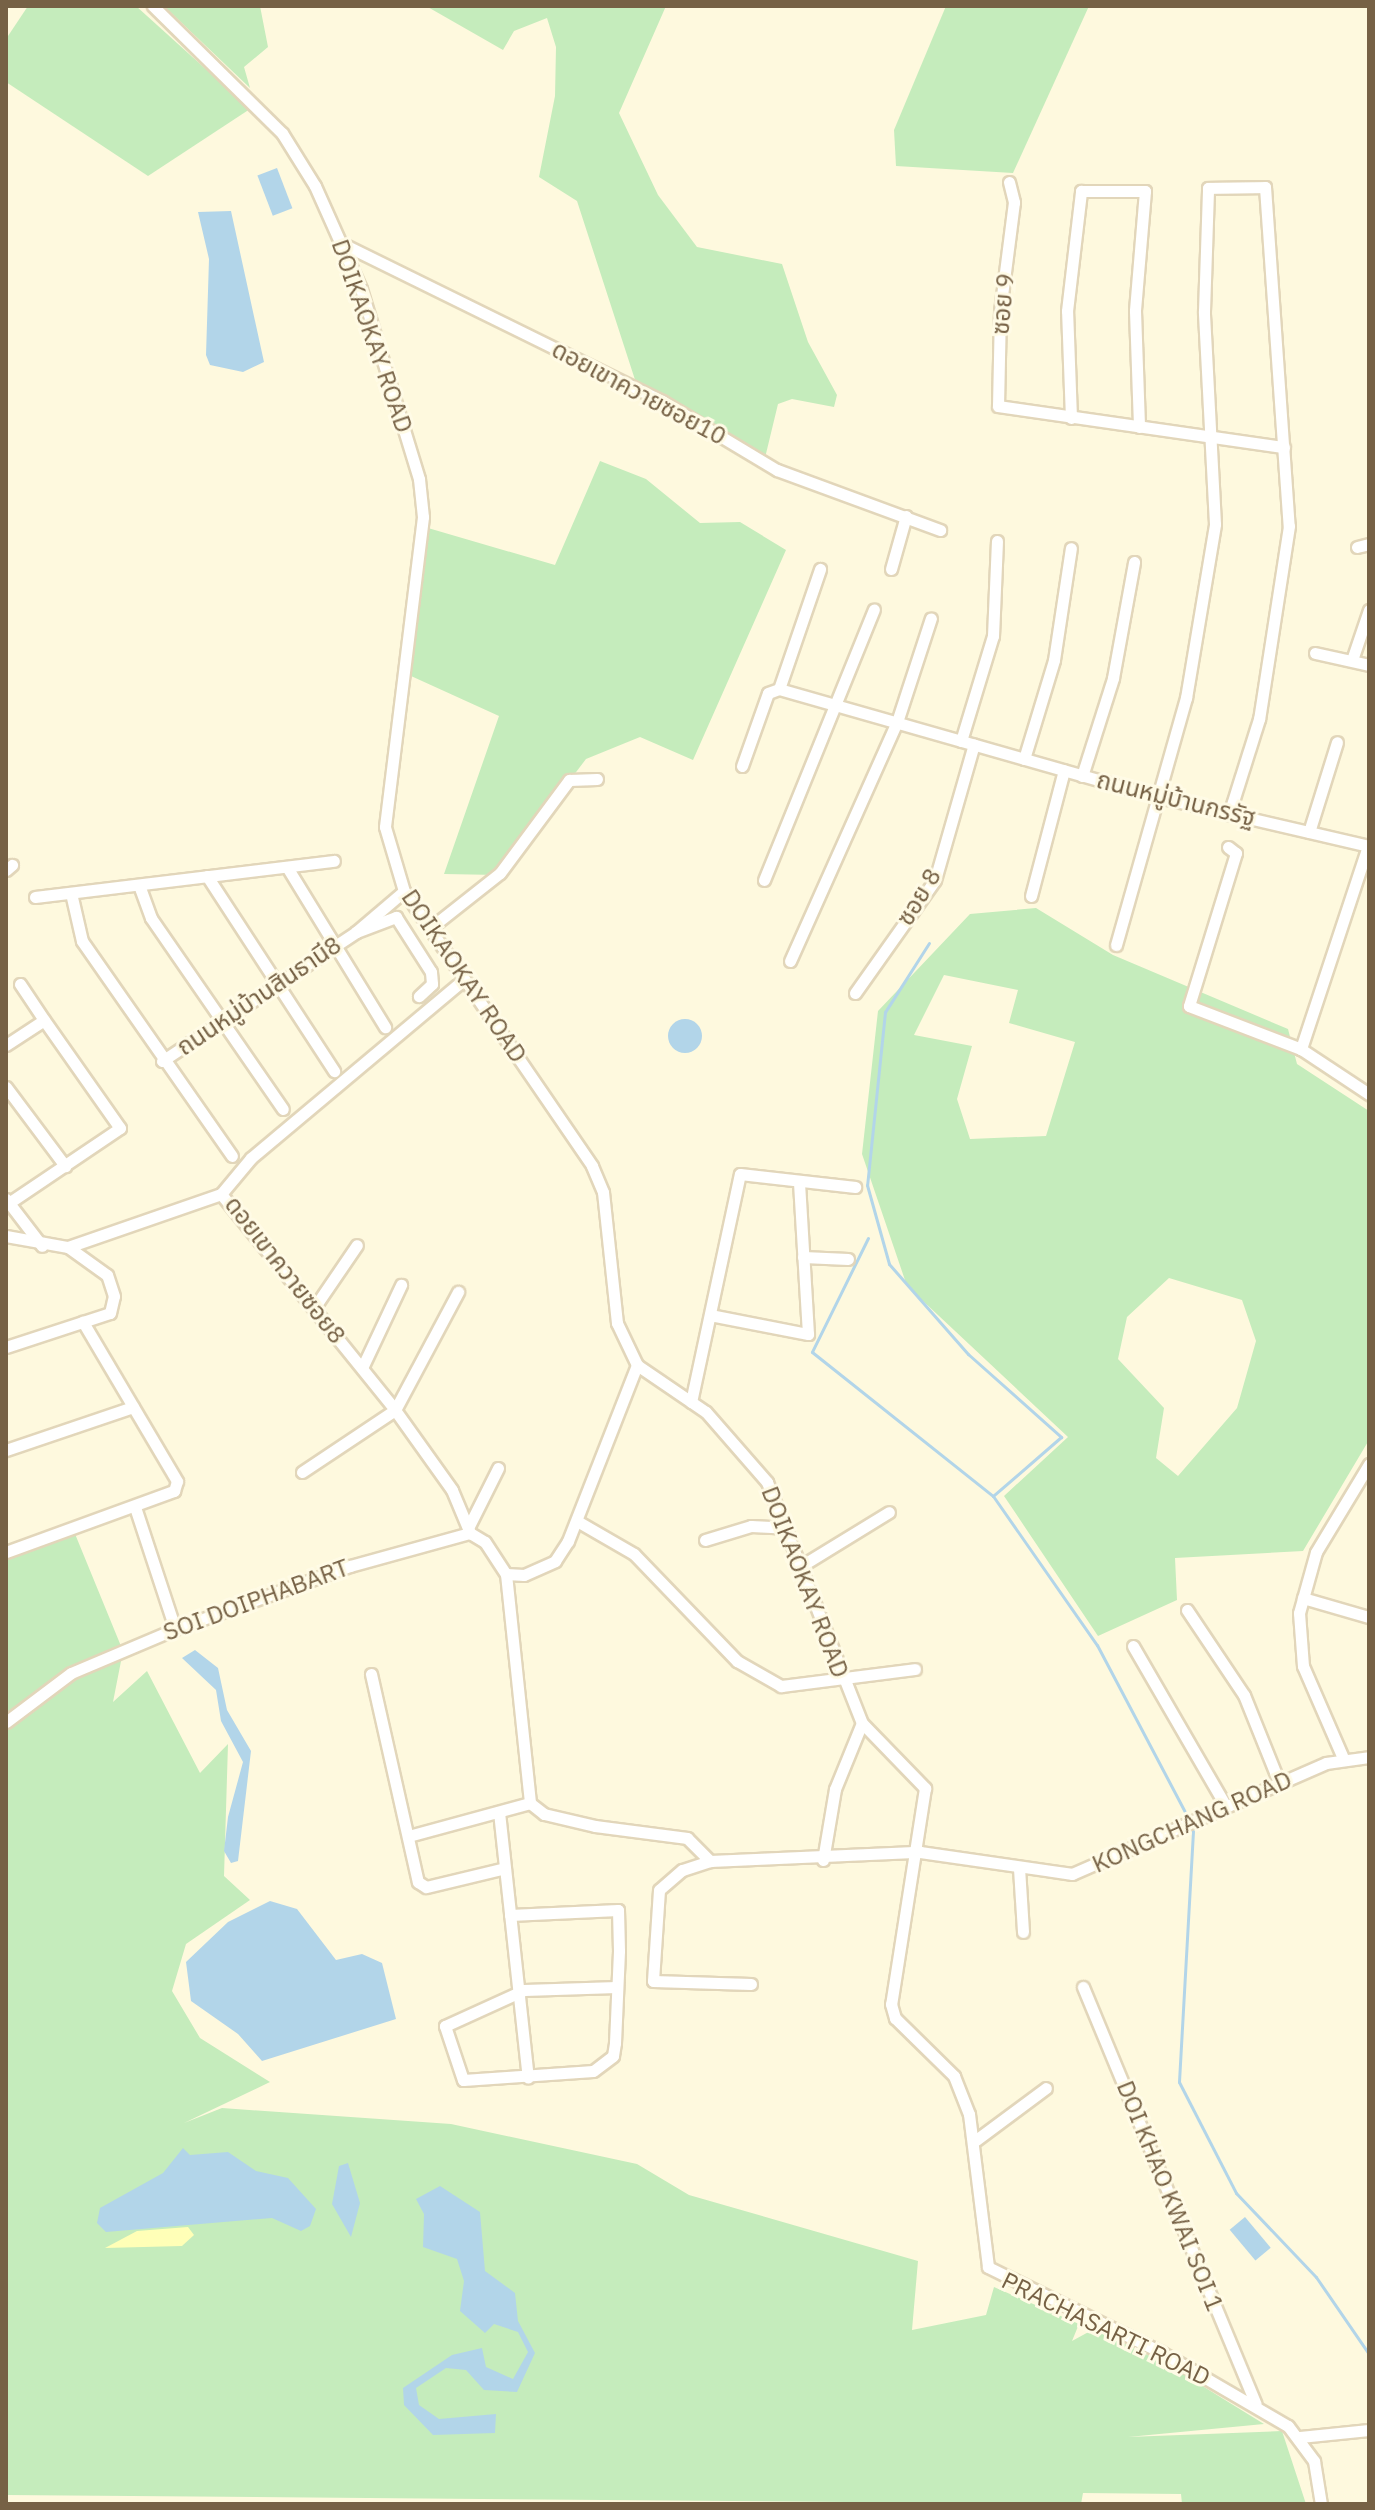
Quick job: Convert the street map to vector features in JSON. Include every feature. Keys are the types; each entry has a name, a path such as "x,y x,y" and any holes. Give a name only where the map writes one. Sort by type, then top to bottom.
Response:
{"street":[{"name":"DOIKAOKAY ROAD","path":"153,6 282,133 343,244 419,479 423,517 385,827 404,891 462,981 592,1166 603,1192 617,1323 637,1365 691,1402 740,1443 786,1528 843,1681 862,1723 925,1788 920,1852"},
{"name":"ซอย 9","path":"1009,182 1014,202 1000,311 998,406 1071,418"},
{"path":"1116,945 1186,698 1215,524 1204,311 1208,188 1265,187 1289,526 1259,719 1229,814"},
{"path":"1139,427 1135,311 1145,191 1081,191 1067,311 1071,418 1284,447"},
{"name":"ดอยเขาควายซอย10","path":"343,244 662,401 777,470 940,530"},
{"path":"891,569 906,516"},
{"path":"961,741 993,636 997,541"},
{"path":"1024,759 1054,660 1071,548"},
{"path":"1082,776 1113,678 1134,562"},
{"path":"742,766 768,693 779,689 820,569"},
{"path":"764,880 839,706 874,609"},
{"path":"1352,660 1369,610"},
{"path":"790,961 897,722 931,618"},
{"path":"1315,653 1369,665"},
{"name":"ถนนหมู่บ้านกรรัฐ","path":"779,689 1158,797 1369,845 1301,1049"},
{"path":"1309,832 1337,742"},
{"name":"ซอย 8","path":"855,993 935,880 974,744"},
{"path":"1031,896 1064,770"},
{"path":"429,929 500,873 569,780 597,779"},
{"path":"1228,847 1236,853 1189,1006 1301,1049 1369,1094"},
{"path":"35,897 334,861"},
{"path":"287,867 332,947 385,1027"},
{"path":"207,876 334,1071"},
{"path":"139,885 151,918 283,1109"},
{"path":"356,932 404,891"},
{"path":"71,893 82,941 162,1061 232,1156"},
{"path":"356,932 396,917 431,972 432,984 419,996"},
{"name":"ถนนหมู่บ้านสินธานี8","path":"162,1061 356,932"},
{"name":"ดอยเขาควายซอย8","path":"462,981 251,1158 221,1194 395,1410 452,1490 469,1531"},
{"path":"20,984 120,1128 8,1200 42,1246"},
{"path":"6,1045 44,1020"},
{"path":"6,1087 65,1166"},
{"path":"691,1402 740,1174 855,1187"},
{"path":"710,1315 808,1334 799,1181"},
{"path":"6,1236 42,1246 68,1247 221,1194"},
{"path":"314,1308 357,1245"},
{"path":"6,1347 110,1313 114,1296 107,1275 68,1247"},
{"path":"803,1257 848,1259"},
{"path":"362,1368 401,1285"},
{"path":"302,1472 395,1410 458,1292"},
{"path":"6,1552 174,1491 177,1481 83,1322"},
{"path":"506,1574 524,1575 555,1561 577,1521 637,1365"},
{"path":"6,1450 133,1407"},
{"path":"1343,1758 1303,1666 1303,1598 1316,1552 1369,1464"},
{"path":"498,1468 469,1531 485,1542 506,1574 530,1803"},
{"path":"135,1507 175,1629"},
{"path":"801,1566 889,1512"},
{"path":"577,1521 634,1554 737,1661 781,1686 843,1681 915,1669"},
{"path":"705,1540 751,1526 786,1528"},
{"name":"SOI DOIPHABART","path":"6,1722 71,1673 175,1629 350,1566 469,1531"},
{"path":"1303,1598 1369,1617"},
{"path":"1187,1610 1244,1695 1279,1782"},
{"path":"1133,1646 1225,1805"},
{"path":"371,1674 412,1835 421,1885 505,1868"},
{"path":"823,1860 835,1789 862,1723"},
{"name":"KONGCHANG ROAD","path":"710,1861 823,1860 920,1852 1019,1868 1084,1871 1279,1782 1343,1758 1369,1757"},
{"path":"412,1835 530,1803 582,1823 687,1838 710,1861 682,1870 659,1890 653,1981 751,1984"},
{"path":"499,1812 528,2077"},
{"name":"PRACHASARTI ROAD","path":"920,1852 891,2004 895,2018 954,2076 976,2140 985,2258 994,2276 1159,2351 1256,2405 1300,2437"},
{"path":"1019,1868 1023,1932"},
{"path":"510,1915 618,1910 617,1987 609,2064 528,2077 463,2080 445,2026 519,1994 617,1987"},
{"name":"DOI KHAO KWAI SOI 1","path":"1083,1987 1256,2405"},
{"path":"976,2140 1046,2088"},
{"path":"1321,2504 1314,2461 1300,2437 1369,2430"}],"shaded area":[{"path":"28,6 136,6 250,109 148,176 6,82 6,39"},
{"path":"164,6 260,6 268,47 244,67 250,88"},
{"path":"426,6 666,6 619,113 658,195 697,247 782,264 808,342 837,395 834,407 792,399 778,404 764,462 638,389 577,201 539,177 555,96 556,47 547,18 514,31 503,50"},
{"path":"946,6 1089,6 1013,173 896,166 894,130"},
{"path":"600,461 646,479 700,523 740,522 786,550 693,760 640,737 586,759 498,875 444,874 499,716 411,676 428,528 555,565"},
{"path":"1036,908 1113,955 1288,1029 1297,1064 1369,1111 1369,1440 1303,1551 1175,1558 1177,1600 1098,1636 1004,1496 1068,1437 907,1286 862,1154 878,1011 970,914","holes":["944,975 1018,990 1009,1023 1075,1042 1046,1136 970,1139 957,1099 972,1046 914,1035","1169,1278 1242,1300 1256,1341 1237,1408 1178,1476 1156,1458 1164,1408 1118,1359 1127,1317"]},
{"path":"73,1529 123,1651 113,1702 147,1671 200,1773 228,1744 224,1876 250,1900 186,1944 172,1991 200,2038 270,2082 184,2123 222,2108 451,2124 637,2164 689,2195 918,2261 912,2330 986,2315 994,2287 1079,2324 1072,2341 1094,2329 1170,2366 1264,2424 1128,2437 1282,2431 1306,2504 1182,2504 1181,2494 1083,2493 1081,2504 6,2495 6,1552"}],"sand":[{"path":"188,2227 194,2235 182,2246 105,2248 137,2231"}],"water":[{"path":"277,168 292,208 273,216 257,176"},
{"path":"231,211 264,362 243,372 210,365 206,355 209,259 198,212"},
{"path":"685,1019 697,1024 702,1036 697,1048 685,1053 673,1048 668,1036 673,1024"},
{"path":"195,1650 218,1668 227,1710 251,1751 238,1861 231,1863 224,1851 228,1817 243,1762 221,1721 216,1690 182,1658"},
{"path":"270,1901 297,1909 336,1960 362,1954 382,1963 396,2019 262,2061 238,2034 191,2001 186,1962 228,1922"},
{"path":"183,2148 190,2155 228,2152 256,2171 288,2178 316,2209 310,2226 301,2231 272,2218 106,2232 97,2223 100,2208 163,2173"},
{"path":"348,2163 360,2203 351,2237 332,2204 339,2166"},
{"path":"440,2186 480,2212 485,2271 515,2293 518,2321 535,2353 517,2392 484,2390 466,2370 446,2368 416,2388 419,2405 439,2419 496,2414 495,2433 433,2435 404,2405 403,2388 452,2355 482,2348 486,2367 513,2379 528,2352 518,2332 494,2324 485,2333 460,2311 464,2281 457,2259 423,2247 424,2214 416,2199"},
{"path":"1245,2217 1271,2248 1255,2260 1230,2230"}],"waterway":[{"path":"929,943 885,1012 867,1185 889,1264 968,1354 1061,1437 993,1496"},
{"path":"868,1238 812,1352 993,1496 1097,1645 1185,1812"},
{"path":"1193,1831 1179,2082 1236,2193 1316,2277 1369,2354"}]}
